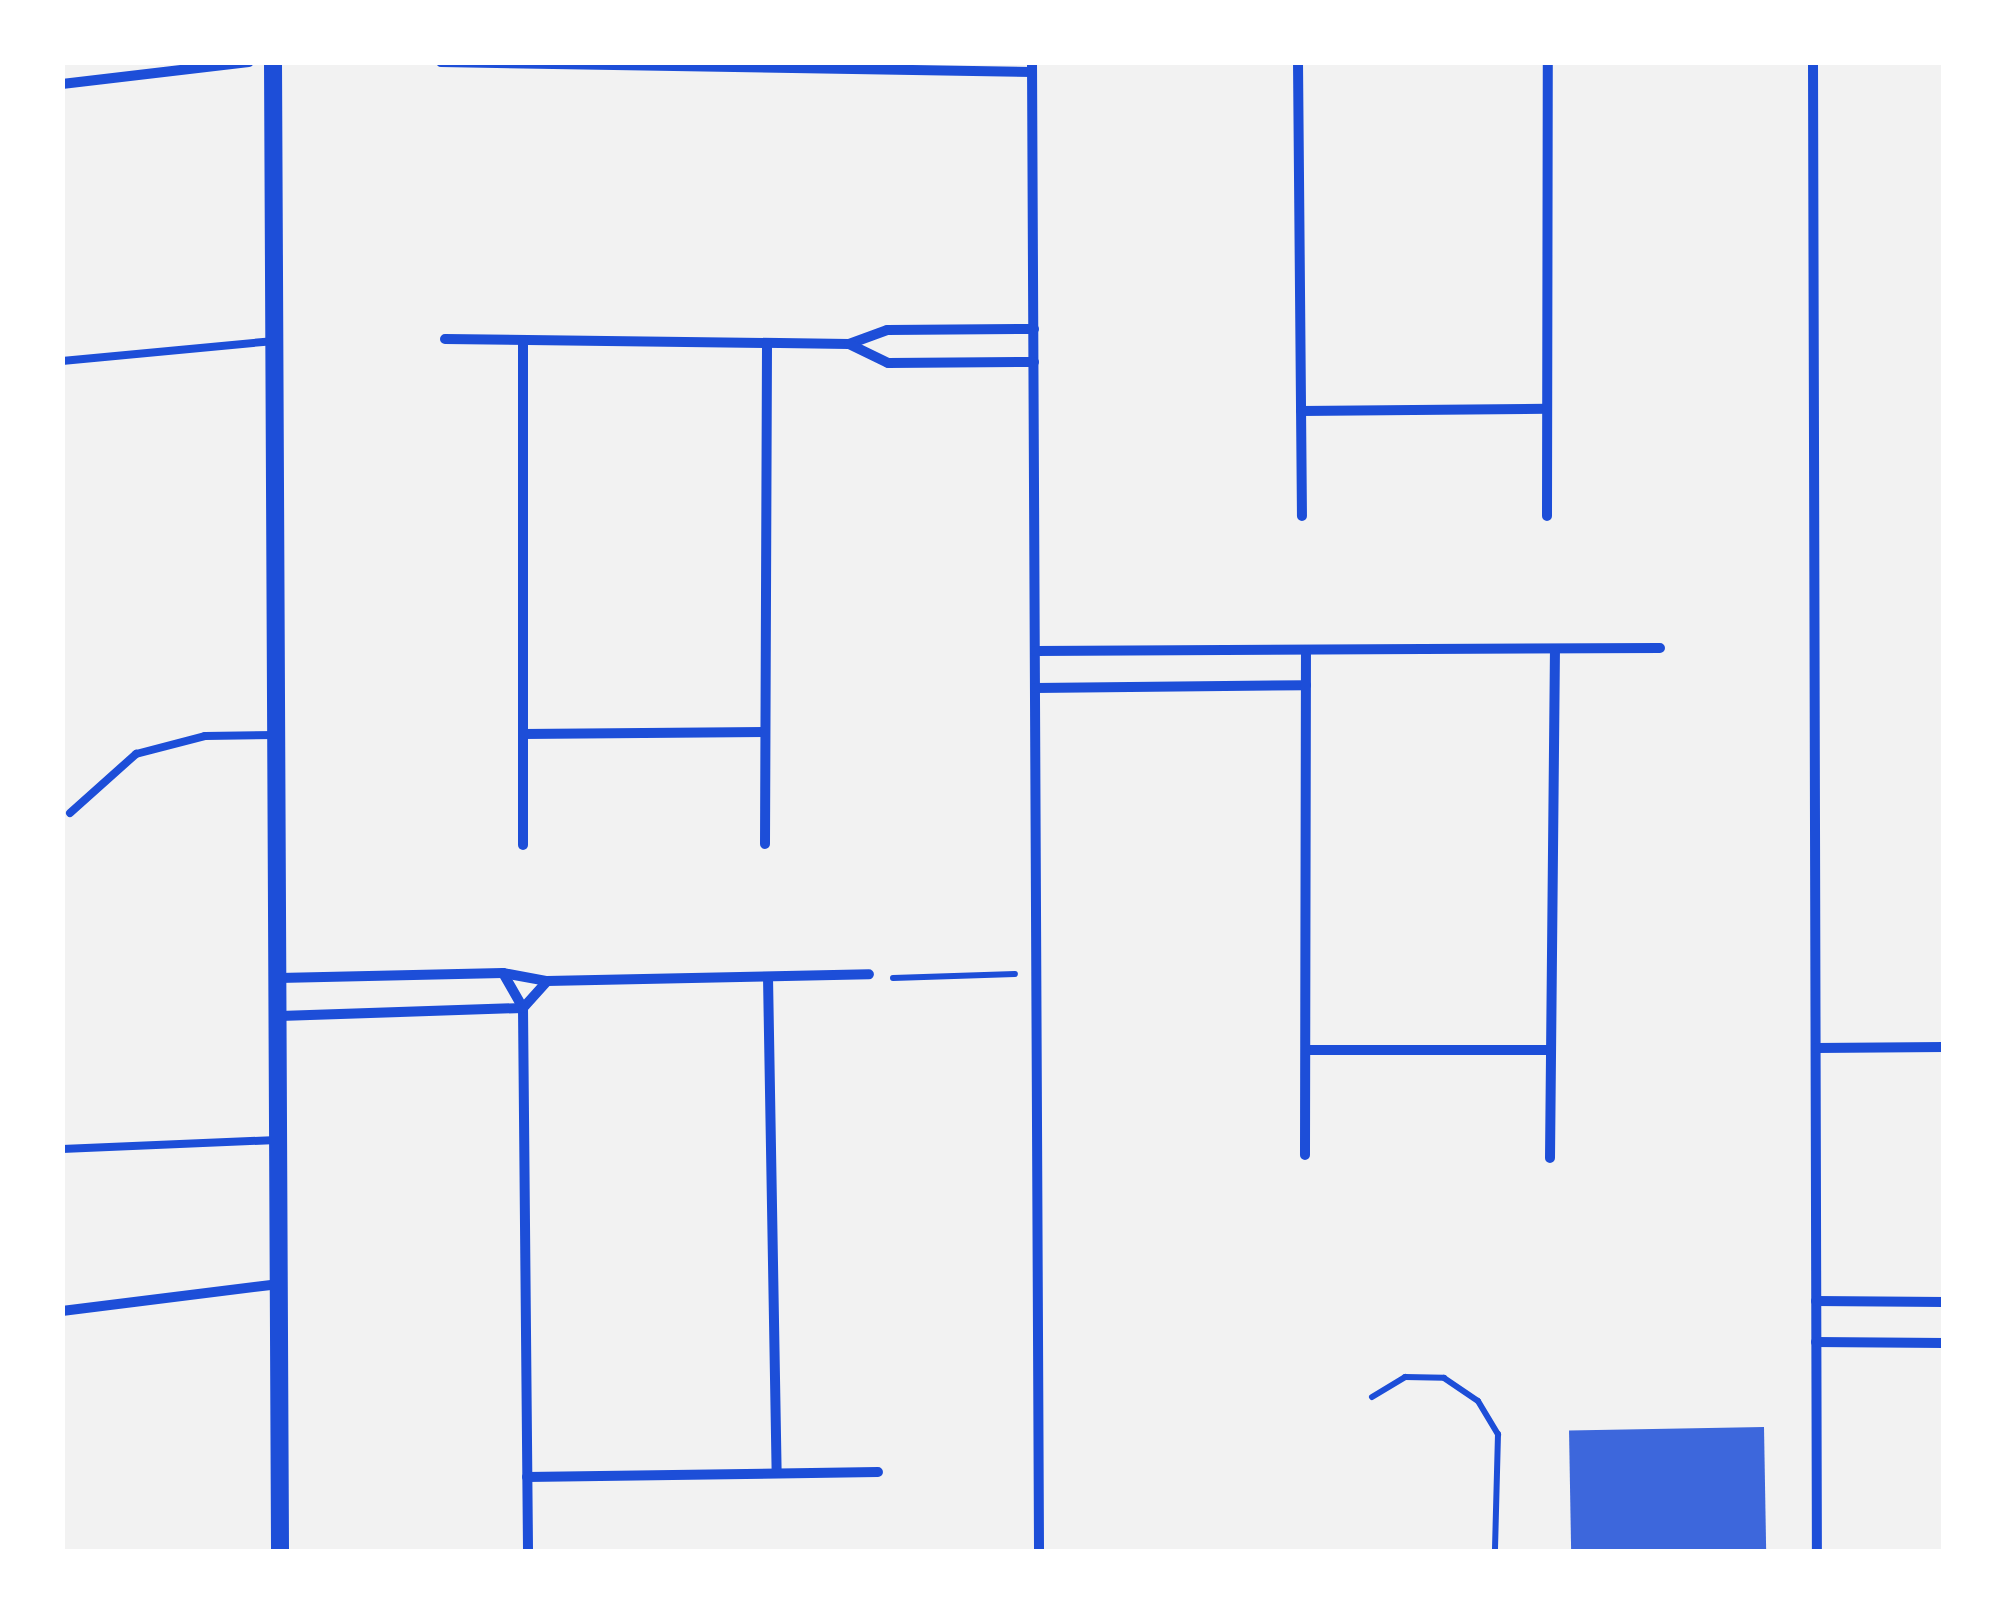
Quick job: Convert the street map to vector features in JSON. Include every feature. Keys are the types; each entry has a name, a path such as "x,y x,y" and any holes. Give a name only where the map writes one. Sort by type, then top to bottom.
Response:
{"street":[{"path":"62,84 249,62"},
{"path":"273,62 280,1552"},
{"path":"441,62 1032,68 1039,1552"},
{"path":"1298,62 1302,516"},
{"path":"1548,62 1548,516"},
{"path":"1814,62 1817,1552"},
{"path":"445,339 849,344 888,330 1034,329"},
{"path":"523,845 524,340"},
{"path":"765,844 766,343"},
{"path":"849,344 888,363 1034,362"},
{"path":"1301,411 1548,410"},
{"path":"1550,1158 1555,648"},
{"path":"1035,650 1660,648"},
{"path":"1305,1155 1306,650"},
{"path":"1035,688 1306,685"},
{"path":"523,734 765,732"},
{"path":"280,978 503,972 547,980 869,974"},
{"path":"503,972 524,1008 528,1552"},
{"path":"768,976 778,1473"},
{"path":"280,1016 524,1008 547,980"},
{"path":"1816,1048 1944,1047"},
{"path":"1306,1050 1552,1050"},
{"path":"62,1311 278,1284"},
{"path":"1816,1301 1944,1302"},
{"path":"1816,1342 1944,1343"},
{"path":"527,1477 878,1472"}],"lane":[{"path":"62,360 274,341"},
{"path":"70,812 136,754 205,736 276,735"},
{"path":"62,1148 278,1140"}],"path":[{"path":"869,974 885,978 1036,973"},
{"path":"1372,1397 1405,1376 1444,1378 1478,1401 1498,1434 1495,1552"}],"building":[{"path":"1764,1427 1766,1552 1571,1552 1569,1430"}]}
